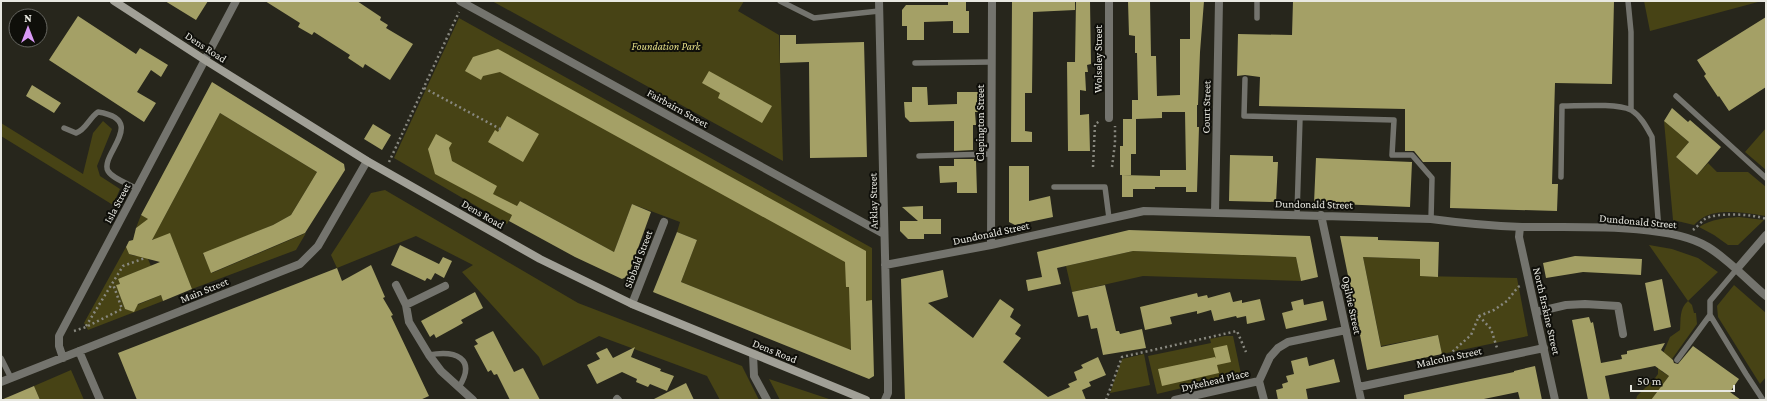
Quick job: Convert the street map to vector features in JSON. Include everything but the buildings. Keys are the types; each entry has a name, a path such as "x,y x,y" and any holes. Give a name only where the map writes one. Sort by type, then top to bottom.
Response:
{"main road":[{"name":"Dens Road","path":"114,1 205,60 385,171 540,259 632,304 866,400"}],"street":[{"name":"Isla Street","path":"59,336 236,1"},
{"name":"Arklay Street","path":"879,1 888,392 885,400"},
{"name":"Clepington Street","path":"991,245 992,1"},
{"name":"Wolseley Street","path":"1109,1 1109,118"},
{"name":"Court Street","path":"1215,213 1219,1"},
{"name":"Fairbairn Street","path":"467,3 884,234"},
{"name":"Main Street","path":"1,382 300,264 318,246 367,160"},
{"name":"Dundonald Street","path":"885,265 991,245 1144,211 1297,214 1431,219 1520,227 1626,229 1659,232 1686,237 1708,247 1766,296"},
{"name":"Ogilvie Street","path":"1321,215 1361,400"},
{"name":"Sibbald Street","path":"632,304 664,222"},
{"name":"North Erskine Street","path":"1520,227 1519,237 1556,400"},
{"path":"1736,270 1766,235"},
{"path":"396,285 406,305 409,322 429,355 441,371 473,400"},
{"path":"406,305 445,286"},
{"path":"1536,312 1566,305 1585,304 1618,306 1622,334"},
{"name":"Dykehead Place","path":"1264,400 1259,381 1270,357 1278,348 1288,342 1346,330"},
{"path":"59,336 59,346 63,358"},
{"name":"Malcolm Street","path":"1359,388 1544,348"},
{"path":"79,351 100,400"},
{"path":"753,354 754,376 767,400"},
{"name":"Dykehead Place","path":"1175,400 1259,381"}],"lane":[{"path":"780,1 814,18 880,11"},
{"path":"1257,1 1257,18"},
{"path":"1628,1 1631,32 1631,110"},
{"path":"915,63 991,62"},
{"path":"1245,79 1244,116 1394,120 1392,155 1412,156 1432,178 1431,219"},
{"path":"1676,96 1766,178"},
{"path":"1561,177 1562,106 1612,106 1631,110 1645,124 1652,137 1659,232"},
{"path":"64,128 76,133 82,131 92,117 98,112 106,114 118,121 121,127 121,134 107,162 107,169 111,174 138,189"},
{"path":"1297,214 1300,118"},
{"path":"919,156 991,154"},
{"path":"1054,187 1105,187 1110,218"},
{"path":"1736,270 1710,301 1710,315 1763,400"},
{"path":"1677,360 1710,315"},
{"path":"429,355 442,353 454,354 461,359 465,368 465,378 458,387"},
{"path":"1,358 11,378"}],"path":[{"path":"385,171 424,88 467,3"},
{"path":"424,88 502,130"},
{"path":"1093,167 1094,124 1109,118 1115,126 1115,143 1112,167"},
{"path":"1686,237 1705,219 1720,215 1746,215 1766,219"},
{"path":"86,327 123,266 145,258"},
{"path":"59,336 86,327 122,308 112,284"},
{"path":"1455,367 1452,352 1472,335 1479,316 1494,310 1507,301 1518,287 1530,284"},
{"path":"1479,316 1491,329 1497,342 1499,358"},
{"path":"1106,400 1122,357 1236,331 1246,352"}],"green space":[{"name":"Foundation Park","path":"492,1 744,1 738,11 779,35 783,161"},
{"path":"1644,1 1757,1 1758,2 1650,31"},
{"path":"459,18 872,248 872,301 850,301 850,350 681,282 697,240 677,232 680,222 632,204 614,252 520,201 507,224 394,158"},
{"path":"220,113 317,172 291,215 273,225 203,254 212,273 306,233 296,250 192,289 170,234 153,240 149,230 140,225 136,228 141,215 160,225"},
{"path":"103,121 112,129 97,166 100,176 120,189 113,205 1,136 1,123 83,174 93,133"},
{"path":"1664,121 1689,142 1676,157 1697,175 1708,163 1717,172 1748,172 1766,187 1766,216 1734,212 1710,214 1694,225 1673,220"},
{"path":"1766,128 1766,170 1745,152"},
{"path":"385,190 578,303 742,366 759,400 720,400 707,376 599,336 543,366 539,357 462,272 473,265 416,236 337,268 331,255 371,193"},
{"path":"1739,217 1764,220 1738,245 1728,245 1699,227 1718,219"},
{"path":"1649,245 1672,249 1698,258 1718,272 1688,301"},
{"path":"126,247 129,254 135,256 145,252 151,266 118,279 120,284 116,285 125,309 134,310 137,305 161,295 163,301 88,330 84,323"},
{"path":"1133,251 1296,257 1301,281 1143,276 1072,292 1066,266"},
{"path":"1363,257 1420,259 1420,276 1517,278 1528,336 1442,354 1438,335 1381,346"},
{"path":"1734,285 1766,313 1766,377 1760,384 1718,317 1717,306"},
{"path":"1688,301 1692,305 1694,313 1696,313 1697,324 1672,359 1670,358 1661,371 1669,376 1651,400 1636,400 1637,396 1658,374 1658,365 1670,337 1680,330 1683,307"},
{"path":"1233,336 1241,374 1157,394 1148,356 1211,343 1210,339"},
{"path":"1144,354 1150,385 1110,393 1122,359"},
{"path":"71,370 84,400 40,400 34,386"},
{"path":"769,379 832,400 780,400"}]}
